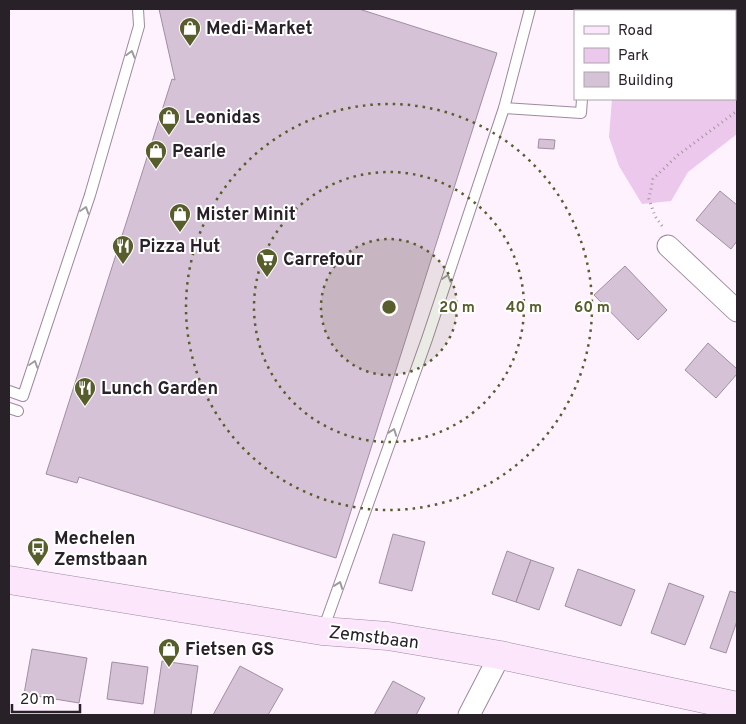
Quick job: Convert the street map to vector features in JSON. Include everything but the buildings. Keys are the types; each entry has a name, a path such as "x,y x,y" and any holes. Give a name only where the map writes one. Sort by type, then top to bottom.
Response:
{"street":[{"path":"668,246 737,310"},
{"name":"Zemstbaan","path":"9,580 322,631 388,636 500,655 737,706"},
{"path":"469,715 500,655"}],"lane":[{"path":"9,392 23,396 92,187 140,26 138,9"},
{"path":"322,631 426,339 504,108 530,9"},
{"path":"504,108 581,112 582,100"}],"path":[{"path":"668,246 671,238 654,216 649,198 653,179 678,155 737,110"}],"green space":[{"path":"737,9 737,134 688,172 671,201 642,204 619,166 609,137 612,100 736,100 736,10 620,10"}],"place":[{"name":"Medi-Market","path":"190,47"},
{"name":"Leonidas","path":"169,136"},
{"name":"Pearle","path":"156,170"},
{"name":"Mister Minit","path":"180,233"},
{"name":"Pizza Hut","path":"123,265"},
{"name":"Carrefour","path":"267,278"},
{"name":"Lunch Garden","path":"85,407"},
{"name":"Mechelen Zemstbaan","path":"38,567"},
{"name":"Fietsen GS","path":"169,668"}]}
